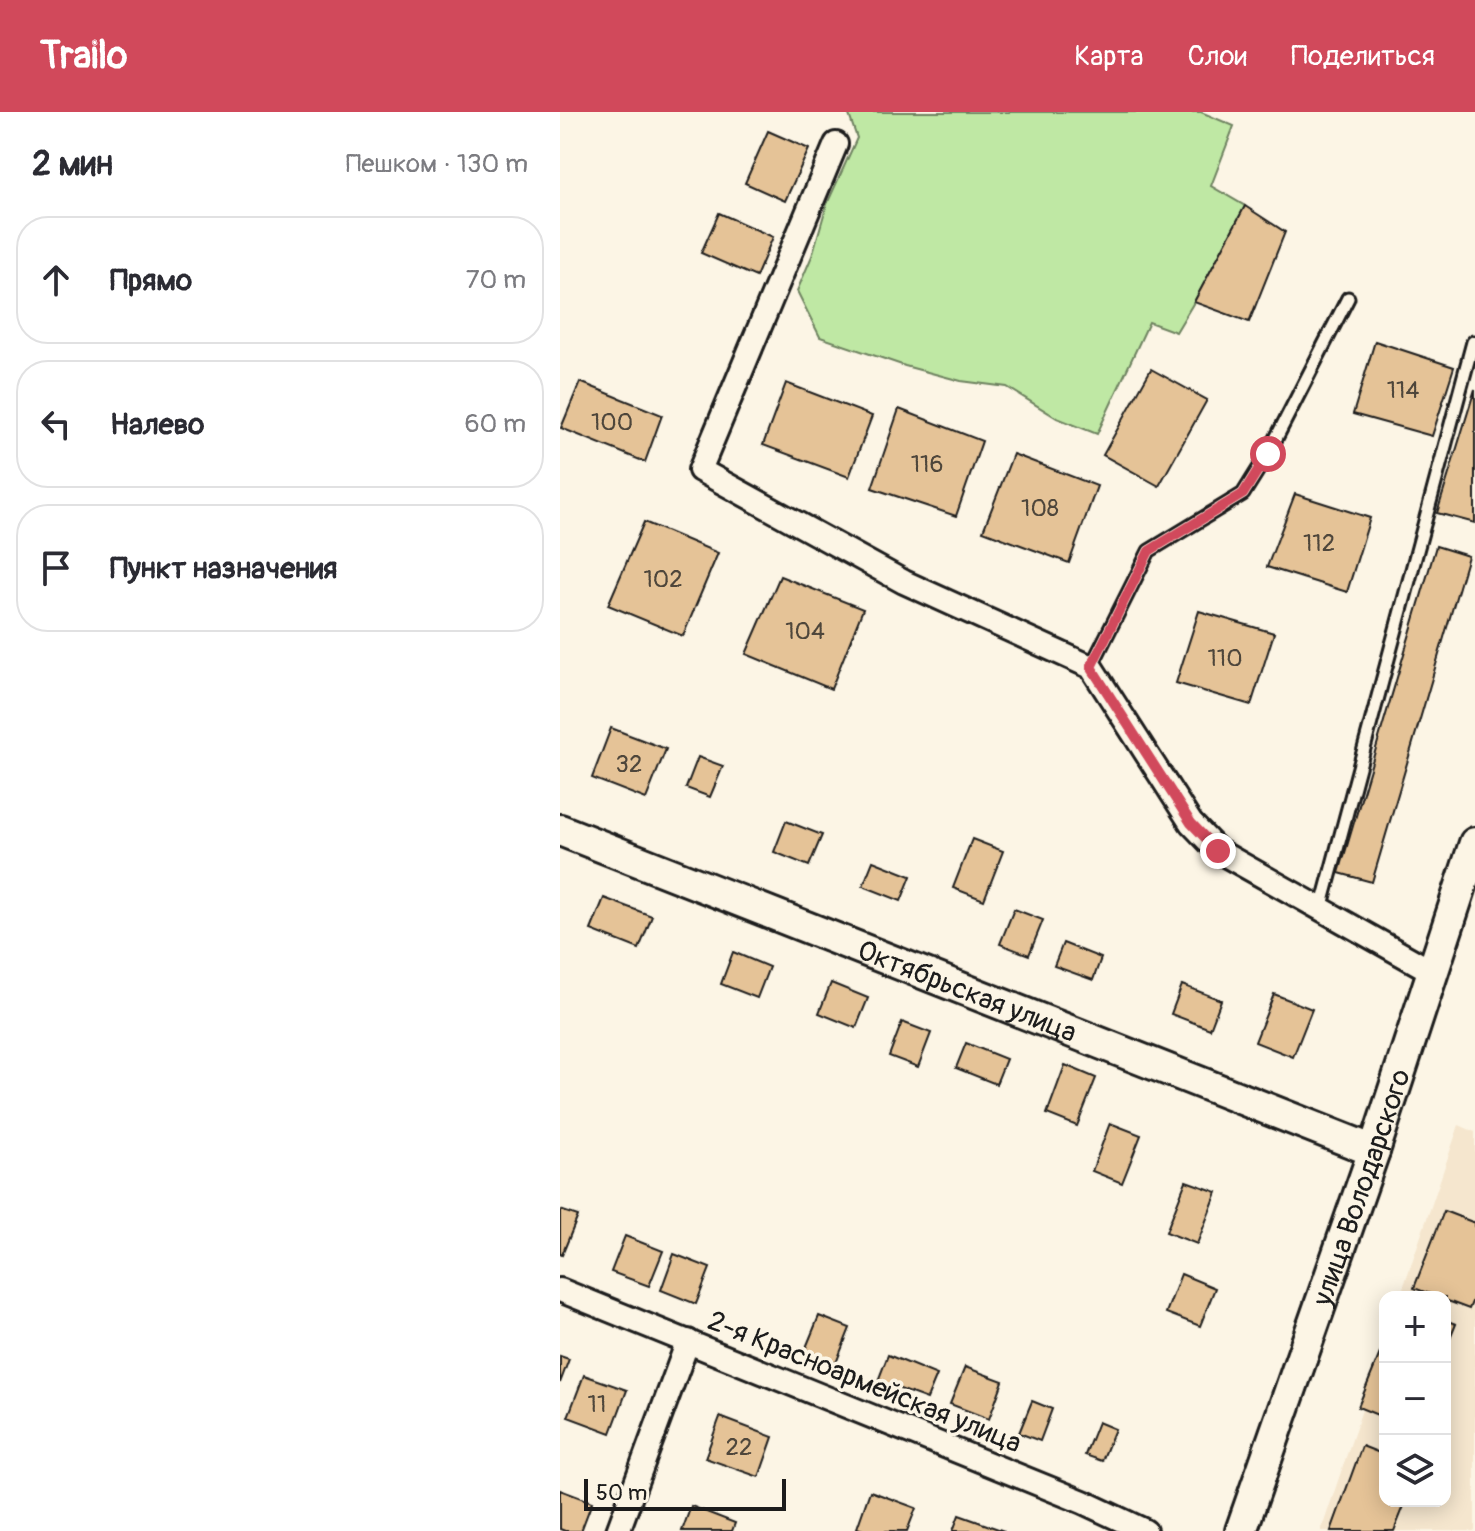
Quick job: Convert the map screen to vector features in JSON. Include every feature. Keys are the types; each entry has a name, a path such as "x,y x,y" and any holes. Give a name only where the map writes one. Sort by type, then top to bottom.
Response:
{"street":[{"path":"836,144 700,470 904,582 1091,667 1191,823 1218,851 1433,972"},
{"name":"Октябрьская улица","path":"560,830 1374,1151"},
{"name":"улица Володарского","path":"1241,1531 1374,1151 1475,843"},
{"name":"2-я Красноармейская улица","path":"560,1290 1083,1502 1145,1531"},
{"path":"618,1531 688,1341"}],"lane":[{"path":"1091,667 1149,551 1243,494 1268,454 1348,298"},
{"path":"1321,910 1473,342"}],"shaded area":[{"path":"1459,1125 1475,1132 1475,1531 1321,1531 1379,1360 1379,1507 1451,1507 1451,1291 1402,1291"}],"green space":[{"path":"848,112 1201,112 1234,126 1211,186 1245,206 1176,332 1149,322 1097,434 1057,418 1007,387 961,381 820,337 797,291 812,256 827,204 857,138"}],"building":[{"path":"768,131 809,149 785,201 745,183"},
{"path":"1245,206 1285,232 1249,322 1194,302"},
{"path":"719,213 773,237 756,277 701,253"},
{"path":"1375,341 1454,367 1432,436 1353,414"},
{"path":"1151,369 1207,400 1159,486 1103,455"},
{"path":"580,382 662,415 645,462 561,428"},
{"path":"786,383 872,416 849,477 763,445"},
{"path":"1475,389 1475,523 1437,513"},
{"path":"899,409 982,441 956,516 872,488"},
{"path":"1013,454 1097,486 1069,563 983,531"},
{"path":"1295,494 1370,518 1347,592 1267,567"},
{"path":"644,522 718,553 683,636 608,605"},
{"path":"1436,546 1468,556 1372,882 1339,873"},
{"path":"780,576 863,609 831,689 746,654"},
{"path":"1199,611 1274,633 1251,705 1176,683"},
{"path":"611,728 666,749 646,799 592,778"},
{"path":"698,757 723,766 710,797 686,788"},
{"path":"786,821 822,835 809,866 774,852"},
{"path":"972,839 1003,851 984,900 953,888"},
{"path":"873,861 911,876 901,901 863,886"},
{"path":"604,898 652,916 639,949 591,930"},
{"path":"1014,909 1043,920 1029,955 1000,944"},
{"path":"1063,943 1101,958 1093,980 1054,966"},
{"path":"733,952 769,967 757,998 721,984"},
{"path":"831,983 868,998 856,1028 819,1013"},
{"path":"1182,985 1221,1000 1210,1029 1171,1014"},
{"path":"1274,994 1312,1009 1293,1057 1255,1042"},
{"path":"902,1022 931,1033 918,1067 889,1056"},
{"path":"966,1043 1006,1059 996,1084 956,1068"},
{"path":"1065,1065 1096,1078 1077,1126 1047,1114"},
{"path":"1110,1123 1141,1135 1122,1183 1092,1171"},
{"path":"1186,1181 1217,1192 1197,1244 1166,1232"},
{"path":"560,1210 578,1216 562,1255 560,1254"},
{"path":"1444,1211 1475,1223 1475,1295 1469,1309 1451,1302 1451,1291 1414,1288"},
{"path":"625,1236 663,1251 649,1286 611,1272"},
{"path":"674,1254 710,1268 696,1304 661,1290"},
{"path":"1181,1274 1215,1288 1200,1326 1166,1313"},
{"path":"819,1316 850,1328 836,1363 805,1350"},
{"path":"888,1355 937,1375 927,1399 878,1381"},
{"path":"560,1356 569,1359 560,1383"},
{"path":"1379,1356 1379,1416 1358,1407"},
{"path":"965,1367 1003,1381 989,1419 950,1404"},
{"path":"584,1375 627,1390 611,1433 568,1417"},
{"path":"1032,1401 1052,1409 1040,1441 1019,1433"},
{"path":"720,1417 773,1437 759,1477 705,1458"},
{"path":"1098,1422 1115,1429 1102,1461 1085,1455"},
{"path":"1362,1446 1379,1453 1379,1507 1404,1507 1394,1531 1331,1531"},
{"path":"560,1490 592,1502 581,1531 560,1529"},
{"path":"870,1491 916,1508 907,1531 866,1531 857,1528"},
{"path":"691,1506 735,1523 732,1531 682,1531"},
{"path":"959,1515 1004,1531 953,1531"}],"route":[{"path":"1218,851 1191,823 1091,667 1149,551 1243,494 1268,454"}]}
